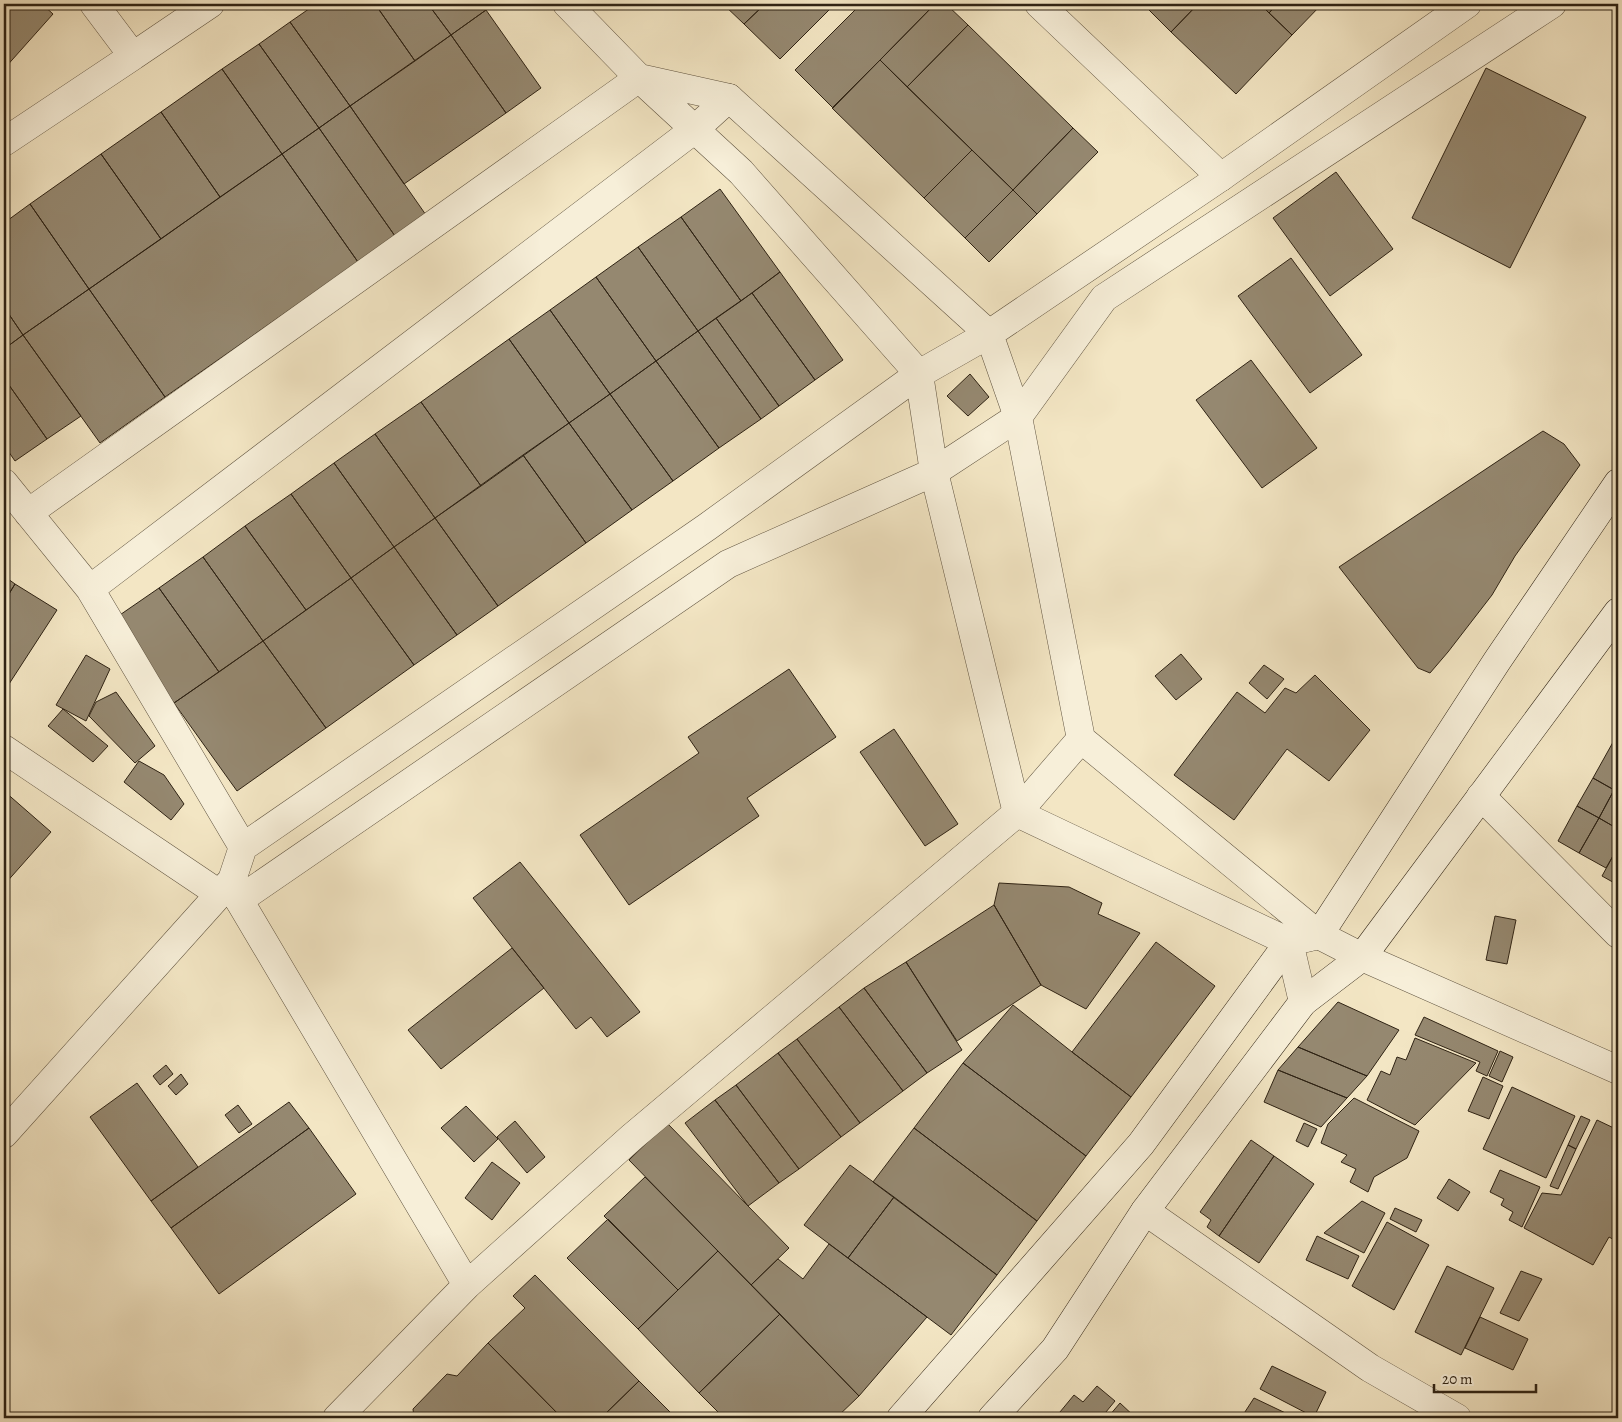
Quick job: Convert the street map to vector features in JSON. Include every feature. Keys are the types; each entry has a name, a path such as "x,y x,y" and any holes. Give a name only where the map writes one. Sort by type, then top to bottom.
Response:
{"street":[{"path":"94,4 133,56"},
{"path":"4,142 210,4"},
{"path":"567,4 639,78 741,172 918,374 934,472 1017,813"},
{"path":"1039,4 1221,177"},
{"path":"230,891 243,847 707,526 918,374 990,334 1221,177 1467,4"},
{"path":"4,1134 230,891 728,564 934,472 1018,417 1104,298 1552,4"},
{"path":"28,513 639,78 729,98 990,334 1018,417 1081,739 1319,934 1362,958 1618,1070"},
{"path":"90,589 695,129 729,98"},
{"path":"4,483 90,589 243,847"},
{"path":"901,1418 1141,1144 1289,942 1319,934 1497,661 1618,483"},
{"path":"992,1418 1055,1349 1145,1212 1303,1002 1362,958 1618,612"},
{"path":"336,1418 467,1285 632,1136 1017,813 1081,739"},
{"path":"4,749 230,891 467,1285"},
{"path":"1481,796 1618,934"},
{"path":"1017,813 1289,942"},
{"path":"1289,942 1303,1002"},
{"path":"1145,1212 1370,1368 1457,1418"}],"building":[{"path":"4,4 42,4 53,14 4,69"},
{"path":"316,4 375,4 415,61 350,106 290,22"},
{"path":"375,4 428,4 451,35 415,61"},
{"path":"428,4 482,4 486,10 451,35"},
{"path":"723,4 765,4 744,24"},
{"path":"765,4 831,4 833,6 780,59 744,24"},
{"path":"861,4 935,4 833,108 795,70"},
{"path":"935,4 946,4 968,25 907,87 880,60"},
{"path":"1153,4 1198,4 1171,32 1148,9"},
{"path":"1198,4 1260,4 1292,35 1236,94 1171,32"},
{"path":"1260,4 1277,4 1269,13"},
{"path":"1277,4 1322,4 1292,35 1269,13"},
{"path":"486,10 541,88 506,113 451,35"},
{"path":"290,22 350,106 319,128 259,44"},
{"path":"968,25 1073,128 1013,190 907,87"},
{"path":"451,35 506,113 404,184 350,106"},
{"path":"259,44 319,128 282,154 222,69"},
{"path":"880,60 972,150 924,198 832,108"},
{"path":"1486,68 1586,117 1510,268 1412,218"},
{"path":"222,69 282,154 220,197 161,112"},
{"path":"350,106 426,215 395,236 319,128"},
{"path":"161,112 220,197 161,239 101,154"},
{"path":"319,128 395,236 358,262 282,154"},
{"path":"1073,128 1098,152 1037,214 1013,190"},
{"path":"972,150 1013,190 965,238 924,198"},
{"path":"101,154 161,239 89,289 30,204"},
{"path":"282,154 358,262 165,397 89,289"},
{"path":"1336,172 1393,249 1330,296 1273,218"},
{"path":"720,189 780,272 741,301 681,217"},
{"path":"1013,190 1037,214 989,262 965,238"},
{"path":"30,204 89,289 23,335 4,307 4,223"},
{"path":"681,217 741,301 698,331 638,247"},
{"path":"638,247 698,331 656,361 596,277"},
{"path":"1291,258 1362,355 1310,393 1238,296"},
{"path":"780,272 843,360 815,380 752,293"},
{"path":"596,277 656,361 610,394 550,310"},
{"path":"89,289 165,397 100,443 23,335"},
{"path":"752,293 815,380 779,406 716,318"},
{"path":"4,307 23,335 4,349"},
{"path":"550,310 610,394 569,423 509,339"},
{"path":"716,318 779,406 761,419 698,331"},
{"path":"698,331 761,419 719,448 656,361"},
{"path":"23,335 81,416 47,439 4,378 4,349"},
{"path":"509,339 569,423 481,486 421,402"},
{"path":"1251,360 1317,448 1262,488 1196,400"},
{"path":"656,361 719,448 673,481 610,394"},
{"path":"970,374 989,397 968,416 947,396"},
{"path":"4,378 47,439 15,461 4,445"},
{"path":"610,394 673,481 632,510 569,423"},
{"path":"421,402 481,486 435,518 375,434"},
{"path":"569,423 632,510 586,543 523,455"},
{"path":"1543,431 1564,444 1580,465 1515,556 1492,595 1448,652 1430,673 1418,668 1339,567"},
{"path":"375,434 435,518 394,547 334,463"},
{"path":"523,455 586,543 498,606 435,518"},
{"path":"334,463 394,547 351,578 291,494"},
{"path":"291,494 351,578 306,610 245,526"},
{"path":"435,518 498,606 457,635 394,547"},
{"path":"245,526 306,610 263,641 203,557"},
{"path":"394,547 457,635 414,665 351,578"},
{"path":"203,557 263,641 219,672 159,588"},
{"path":"4,576 15,584 4,602"},
{"path":"351,578 414,665 326,728 263,641"},
{"path":"15,584 57,610 9,684 4,681 4,602"},
{"path":"159,588 219,672 174,703 114,619"},
{"path":"263,641 326,728 237,791 174,703"},
{"path":"1181,654 1202,679 1176,700 1155,676"},
{"path":"86,655 110,669 86,721 56,705"},
{"path":"1264,665 1284,679 1267,699 1249,683"},
{"path":"789,669 836,737 747,798 759,816 629,905 580,835 699,753 688,737"},
{"path":"1315,675 1370,730 1329,781 1287,749 1234,820 1174,775 1237,692 1265,713 1285,688 1296,693"},
{"path":"116,692 155,746 135,763 89,716 96,702"},
{"path":"63,709 108,746 93,762 48,726"},
{"path":"894,729 958,824 925,846 860,752"},
{"path":"1618,736 1618,792 1593,778"},
{"path":"139,761 164,775 184,804 171,820 124,782"},
{"path":"1593,778 1614,790 1599,818 1577,806"},
{"path":"1614,790 1618,792 1618,829 1599,818"},
{"path":"4,791 51,832 4,885"},
{"path":"1577,806 1599,818 1579,853 1558,841"},
{"path":"1599,818 1618,829 1618,847 1606,868 1579,853"},
{"path":"1618,847 1618,885 1602,876"},
{"path":"520,862 640,1012 607,1037 591,1017 576,1029 473,898"},
{"path":"999,883 1069,887 1102,903 1098,914 1140,933 1086,1009 1041,985 994,905"},
{"path":"994,905 1041,985 957,1041 906,962"},
{"path":"1495,916 1516,920 1507,964 1486,960"},
{"path":"1156,942 1215,986 1131,1097 1072,1052"},
{"path":"512,948 544,988 441,1069 408,1030"},
{"path":"906,962 962,1050 927,1073 864,988"},
{"path":"864,988 927,1073 903,1091 839,1007"},
{"path":"1338,1002 1399,1030 1367,1076 1298,1047"},
{"path":"1013,1005 1131,1097 1086,1156 963,1063"},
{"path":"839,1007 903,1091 860,1123 797,1039"},
{"path":"1424,1017 1498,1051 1487,1076 1476,1071 1480,1062 1415,1035"},
{"path":"1415,1038 1476,1063 1415,1125 1367,1100 1381,1071 1390,1075 1397,1057 1406,1060"},
{"path":"797,1039 860,1123 841,1137 778,1053"},
{"path":"1298,1047 1367,1076 1347,1098 1278,1070"},
{"path":"1500,1051 1513,1057 1502,1082 1489,1076"},
{"path":"778,1053 841,1137 799,1169 736,1085"},
{"path":"963,1063 1086,1156 1037,1221 914,1128"},
{"path":"166,1065 173,1074 160,1085 153,1076"},
{"path":"1278,1070 1347,1098 1321,1127 1264,1102"},
{"path":"181,1074 188,1084 176,1095 168,1086"},
{"path":"1483,1077 1503,1086 1489,1119 1468,1111"},
{"path":"137,1083 198,1167 151,1201 90,1117"},
{"path":"736,1085 799,1169 779,1183 715,1100"},
{"path":"1512,1087 1575,1116 1546,1178 1483,1149"},
{"path":"1354,1098 1419,1131 1407,1158 1374,1177 1368,1192 1350,1182 1356,1169 1341,1162 1347,1155 1321,1143 1328,1124"},
{"path":"715,1100 779,1183 748,1206 685,1123"},
{"path":"289,1102 309,1128 171,1228 151,1201"},
{"path":"238,1105 252,1124 239,1133 225,1115"},
{"path":"466,1106 498,1139 474,1162 441,1128"},
{"path":"1581,1116 1590,1120 1576,1149 1568,1145"},
{"path":"1597,1120 1618,1130 1618,1242 1609,1237 1593,1265 1524,1228 1542,1193 1561,1195"},
{"path":"515,1121 545,1157 527,1173 497,1137"},
{"path":"667,1123 789,1248 751,1285 629,1160"},
{"path":"1304,1123 1317,1129 1308,1147 1296,1141"},
{"path":"309,1128 356,1194 219,1294 171,1228"},
{"path":"914,1128 1037,1221 997,1275 873,1182"},
{"path":"1251,1140 1274,1156 1219,1236 1207,1227 1211,1220 1200,1212"},
{"path":"1568,1145 1576,1149 1558,1189 1550,1186"},
{"path":"1274,1156 1314,1184 1259,1263 1219,1236"},
{"path":"492,1162 520,1183 492,1220 465,1198"},
{"path":"850,1165 894,1197 848,1258 804,1225"},
{"path":"1500,1170 1540,1187 1522,1227 1509,1220 1513,1212 1501,1205 1504,1199 1490,1192"},
{"path":"645,1177 718,1251 678,1290 604,1216"},
{"path":"1449,1179 1470,1192 1458,1211 1437,1198"},
{"path":"894,1197 997,1275 951,1335 848,1258"},
{"path":"1362,1201 1385,1213 1364,1253 1324,1233"},
{"path":"1395,1208 1422,1220 1416,1232 1390,1219"},
{"path":"608,1219 678,1290 638,1329 567,1258"},
{"path":"1387,1222 1429,1245 1394,1310 1352,1286"},
{"path":"1317,1236 1359,1256 1348,1279 1306,1260"},
{"path":"829,1244 927,1317 859,1396 751,1285 778,1259 803,1279"},
{"path":"718,1251 780,1314 699,1393 638,1329"},
{"path":"1447,1266 1494,1288 1461,1355 1415,1332"},
{"path":"1521,1271 1542,1279 1519,1321 1500,1313"},
{"path":"535,1275 639,1381 601,1418 562,1418 488,1343 525,1308 513,1296"},
{"path":"780,1314 859,1396 836,1418 724,1418 699,1393"},
{"path":"1480,1317 1528,1339 1513,1370 1465,1348"},
{"path":"488,1343 562,1418 414,1418 413,1409 447,1374 457,1376"},
{"path":"1272,1366 1326,1392 1314,1417 1260,1389"},
{"path":"639,1381 676,1418 601,1418"},
{"path":"1097,1386 1115,1401 1101,1418 1055,1418 1074,1395 1083,1402"},
{"path":"1254,1398 1296,1418 1241,1418"},
{"path":"1120,1403 1136,1418 1111,1418 1109,1416"}]}
